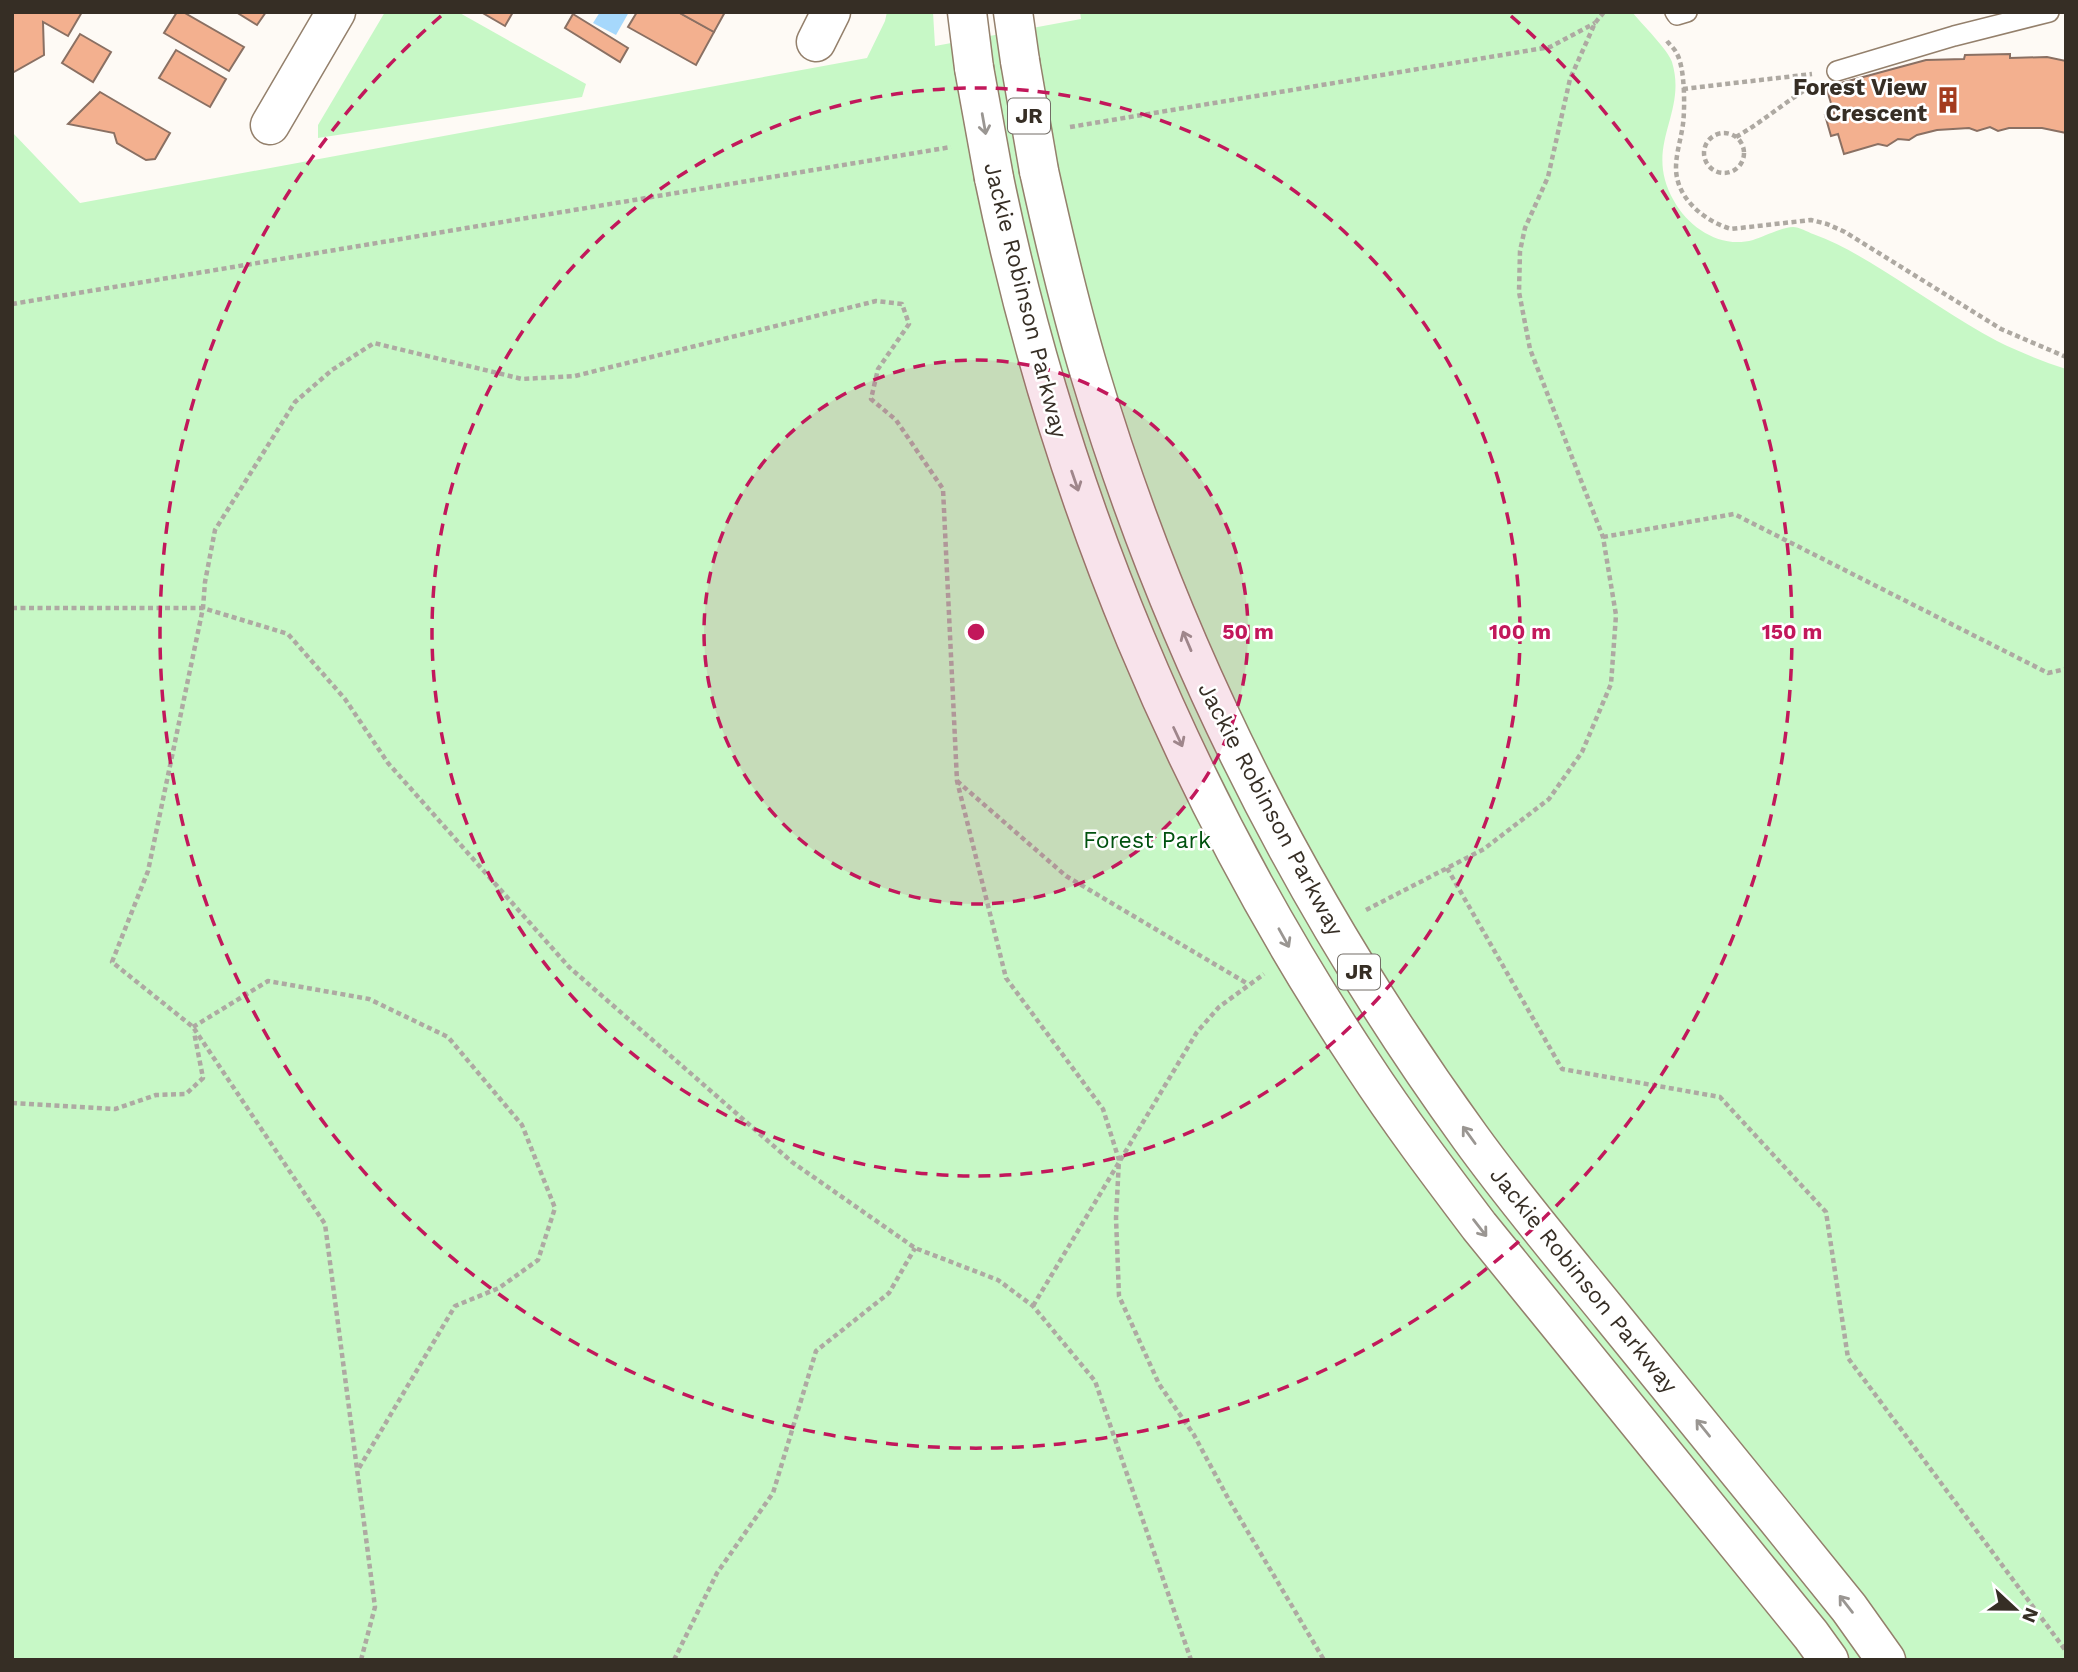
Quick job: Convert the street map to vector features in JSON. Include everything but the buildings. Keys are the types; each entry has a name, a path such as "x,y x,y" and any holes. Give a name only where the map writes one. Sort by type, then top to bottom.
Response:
{"main road":[{"path":"270,125 336,12"},
{"name":"Jackie Robinson Parkway","path":"967,12 994,178 1033,346 1059,433 1122,608 1198,777 1292,952 1362,1063 1439,1174 1829,1660"},
{"name":"Jackie Robinson Parkway","path":"1013,12 1039,171 1059,257 1089,372 1154,561 1233,743 1326,919 1396,1030 1472,1140 1849,1608 1886,1660"}],"lane":[{"path":"1675,12 1677,15 1687,12"},
{"path":"1837,71 1954,36 2049,12"}],"path":[{"path":"1365,911 1484,849 1549,799 1582,752 1611,684 1616,615 1603,537 1530,349 1519,292 1520,251 1525,228 1548,177 1570,79 1595,23 1604,12"},
{"path":"1066,128 1550,47 1595,23"},
{"path":"1662,34 1678,55 1683,89 1683,125 1676,168 1678,181 1683,195 1706,217 1731,229 1811,220 1827,224 1845,232 2001,329 2066,357"},
{"path":"1683,89 1837,71"},
{"path":"1736,137 1744,149 1741,163 1728,173 1714,171 1705,161 1703,151 1709,139 1722,133 1736,137 1768,118 1790,98 1837,71"},
{"path":"12,304 957,146"},
{"path":"361,1660 375,1607 325,1224 193,1027 113,962 148,871 203,608 215,530 295,402 332,370 374,344 522,379 575,376 876,301 902,304 909,324 878,369 871,399 896,420 943,489 957,782 1006,978 1103,1109 1119,1160 1116,1217 1119,1296 1159,1384 1194,1435 1229,1500 1324,1660"},
{"path":"1603,537 1734,513 2048,673 2066,669"},
{"path":"12,608 203,608 288,634 345,698 388,763 569,967 792,1162 915,1248 998,1280 1033,1306 1095,1381 1191,1660"},
{"path":"957,782 1066,876 1248,984"},
{"path":"1447,868 1562,1069 1720,1097 1826,1212 1848,1358 2066,1651"},
{"path":"1033,1306 1206,1019 1248,984 1273,968"},
{"path":"193,1027 268,981 369,999 448,1037 522,1125 555,1208 538,1260 499,1288 455,1306 358,1470"},
{"path":"12,1103 115,1110 156,1096 186,1094 203,1078 193,1027"},
{"path":"674,1660 717,1573 773,1493 816,1351 889,1293 915,1248"}],"green space":[{"path":"385,12 458,12 586,84 582,97 318,138 318,125"},
{"name":"Forest Park","path":"887,12 933,12 935,46 1081,19 1080,12 1632,12 1672,62 1675,98 1662,163 1665,181 1674,201 1697,228 1729,242 1753,240 1789,227 1801,229 1858,256 1997,341 2066,369 2066,1660 12,1660 12,132 80,203 867,58"}],"water":[{"path":"600,12 629,12 616,35 593,23"}],"place":[{"name":"Forest View Crescent","path":"1948,100"}]}
